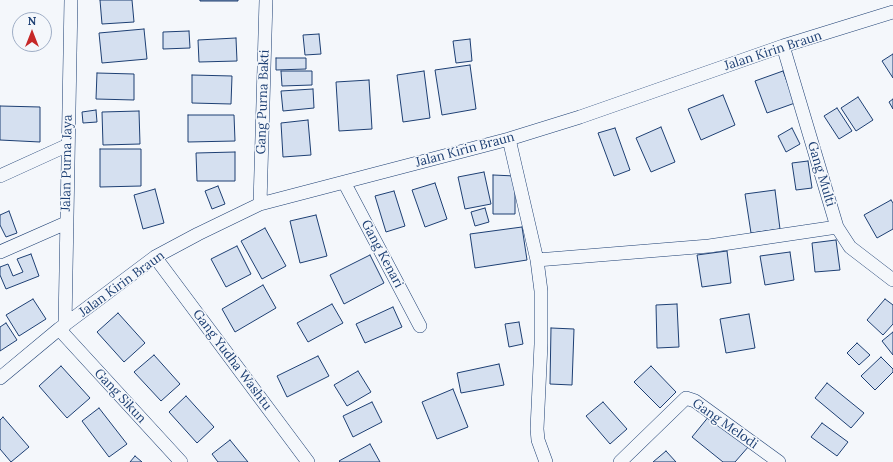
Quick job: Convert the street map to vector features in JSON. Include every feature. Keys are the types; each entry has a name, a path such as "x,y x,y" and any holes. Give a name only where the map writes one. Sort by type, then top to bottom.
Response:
{"street":[{"name":"Jalan Purna Jaya","path":"62,327 71,0"},
{"name":"Gang Purna Bakti","path":"260,204 266,0"},
{"name":"Jalan Kirin Braun","path":"0,378 62,327 155,257 260,204 509,139 580,117 783,46 893,12"},
{"name":"Gang Multi","path":"783,46 837,227 850,247 893,280"},
{"path":"509,139 537,260 541,291 541,344 537,429 538,440 546,462"},
{"path":"0,176 68,145"},
{"name":"Gang Kenari","path":"344,182 420,326"},
{"path":"0,252 66,223"},
{"path":"537,260 708,246 837,227"},
{"name":"Gang Yudha Washtu","path":"155,257 308,462"},
{"name":"Gang Sikun","path":"62,327 181,462"},
{"name":"Gang Melodi","path":"620,462 686,398 695,400 779,462"}],"building":[{"path":"100,0 132,0 134,22 102,24"},
{"path":"238,0 238,1 200,1"},
{"path":"144,29 147,59 102,63 99,33"},
{"path":"189,31 190,48 163,49 163,32"},
{"path":"319,34 321,54 305,55 303,35"},
{"path":"236,38 237,61 199,62 198,40"},
{"path":"470,39 472,61 456,63 453,41"},
{"path":"893,54 893,78 882,61"},
{"path":"276,58 306,58 306,69 276,70"},
{"path":"470,65 476,109 442,115 435,70"},
{"path":"281,71 312,71 312,85 282,86"},
{"path":"424,71 430,118 403,122 397,75"},
{"path":"783,71 795,103 767,113 755,81"},
{"path":"97,73 134,74 134,100 96,99"},
{"path":"192,75 232,76 231,104 192,103"},
{"path":"369,80 372,129 339,131 336,82"},
{"path":"313,89 314,108 283,111 281,91"},
{"path":"723,95 735,125 701,140 688,109"},
{"path":"858,97 873,120 856,131 841,108"},
{"path":"893,99 893,109 889,102"},
{"path":"0,106 40,107 40,142 0,140"},
{"path":"837,108 852,131 839,139 824,116"},
{"path":"96,110 97,122 83,123 82,112"},
{"path":"139,111 140,144 103,145 102,112"},
{"path":"188,115 234,115 235,141 188,142"},
{"path":"308,120 311,155 283,157 281,123"},
{"path":"661,127 675,162 651,172 636,138"},
{"path":"615,128 630,170 614,176 598,133"},
{"path":"792,128 800,144 786,152 778,136"},
{"path":"100,149 141,149 141,186 100,187"},
{"path":"235,152 235,181 197,181 196,153"},
{"path":"808,161 812,188 796,190 792,163"},
{"path":"484,172 491,204 465,209 458,177"},
{"path":"493,175 515,176 515,214 493,214"},
{"path":"435,183 447,219 425,227 412,190"},
{"path":"218,186 225,204 212,209 205,191"},
{"path":"155,189 164,223 143,229 134,195"},
{"path":"775,190 780,229 751,233 745,194"},
{"path":"394,191 405,226 386,232 375,196"},
{"path":"891,200 893,203 893,229 877,238 864,215"},
{"path":"485,208 489,222 475,226 471,212"},
{"path":"9,211 17,233 6,237 0,225 0,215"},
{"path":"316,215 327,256 300,263 290,221"},
{"path":"522,227 527,260 475,268 470,234"},
{"path":"265,228 286,266 262,279 241,241"},
{"path":"836,240 840,270 815,272 812,243"},
{"path":"237,246 251,274 226,287 211,259"},
{"path":"727,251 731,283 702,287 697,255"},
{"path":"790,252 794,280 765,285 760,256"},
{"path":"31,254 39,276 6,289 0,275 0,267 8,264 13,276 23,272 17,259"},
{"path":"370,255 384,283 344,304 330,275"},
{"path":"263,285 276,308 235,332 222,309"},
{"path":"33,299 46,319 19,336 6,315"},
{"path":"885,299 893,305 893,324 883,335 867,320"},
{"path":"332,304 343,323 308,342 297,323"},
{"path":"677,304 679,347 657,348 656,305"},
{"path":"393,307 402,327 365,343 356,324"},
{"path":"118,313 145,343 124,362 97,332"},
{"path":"749,314 755,348 726,353 720,319"},
{"path":"519,322 523,344 509,347 505,324"},
{"path":"6,323 17,340 0,351 0,327"},
{"path":"551,328 574,329 572,385 550,384"},
{"path":"893,332 893,355 882,341"},
{"path":"857,343 870,355 859,365 847,353"},
{"path":"154,355 180,384 161,401 134,372"},
{"path":"318,356 329,376 287,397 277,376"},
{"path":"881,357 893,369 893,372 875,390 861,376"},
{"path":"499,364 504,385 461,393 457,373"},
{"path":"61,366 90,398 67,418 39,386"},
{"path":"651,366 676,392 660,408 634,382"},
{"path":"358,371 371,392 347,406 334,385"},
{"path":"827,383 864,413 851,428 815,398"},
{"path":"453,389 468,427 437,439 422,402"},
{"path":"186,396 214,427 197,443 169,412"},
{"path":"372,402 382,422 353,437 343,416"},
{"path":"603,402 627,429 610,444 586,416"},
{"path":"99,408 127,444 109,457 82,421"},
{"path":"710,415 749,446 735,462 723,462 692,437"},
{"path":"3,417 29,447 11,462 0,449 0,420"},
{"path":"822,423 848,442 837,456 811,437"},
{"path":"230,440 248,462 218,462 212,454"},
{"path":"370,444 380,462 339,461"},
{"path":"666,451 676,462 653,462"},
{"path":"135,456 142,462 130,462"}]}
